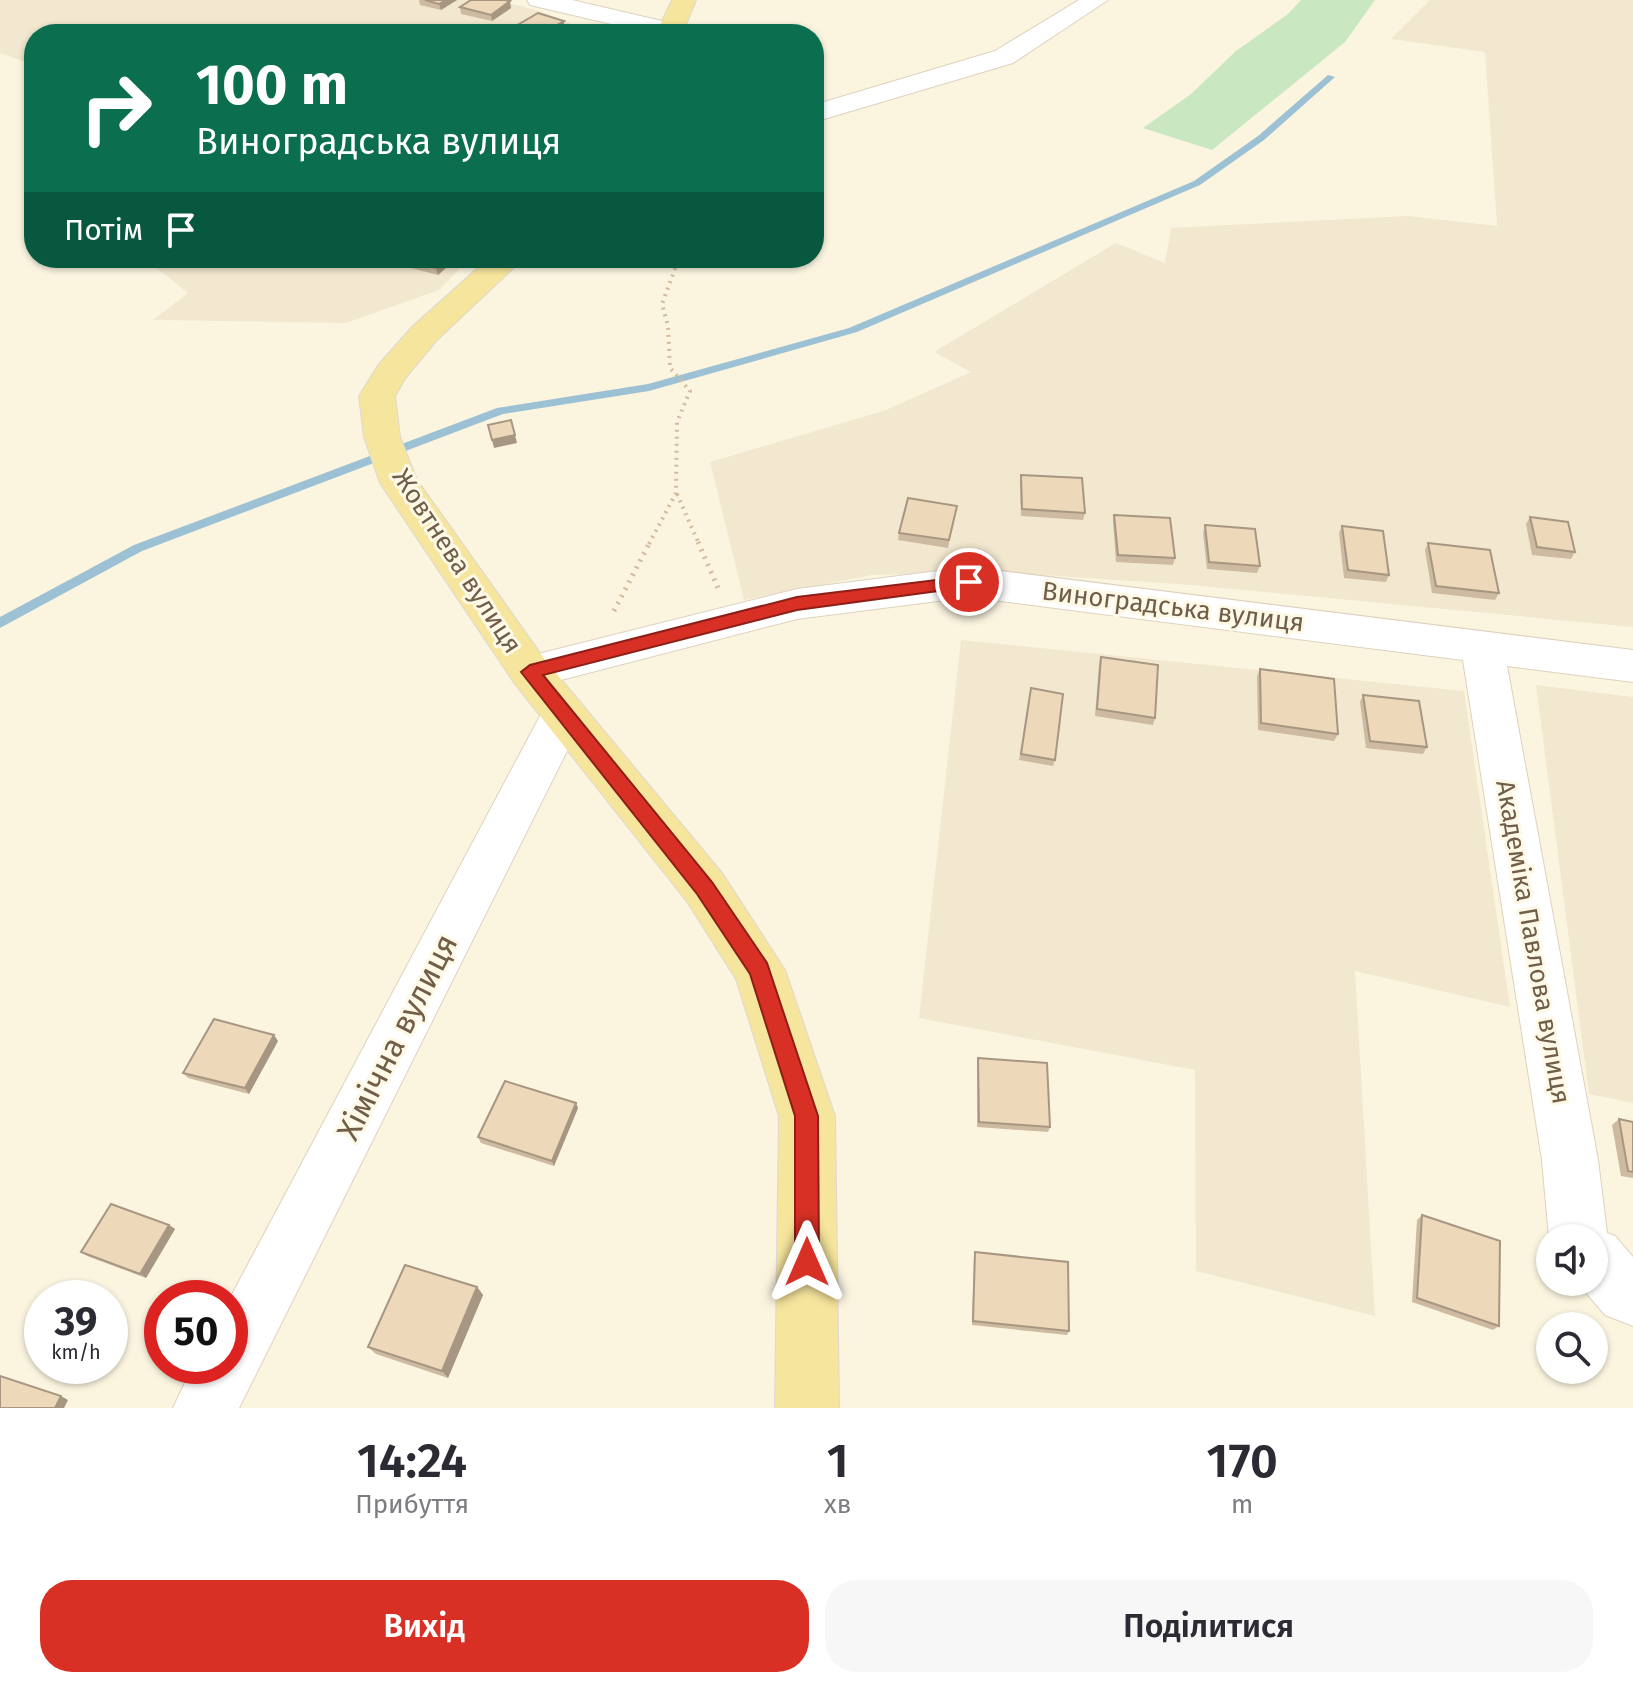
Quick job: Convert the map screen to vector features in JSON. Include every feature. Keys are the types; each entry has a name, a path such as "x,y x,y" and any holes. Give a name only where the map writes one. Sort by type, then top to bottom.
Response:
{"main road":[{"path":"674,24 684,0"},
{"name":"Жовтнева вулиця","path":"497,268 425,333 391,372 377,396 388,454 399,483 547,692 705,888 759,970 807,1116 807,1408"}],"street":[{"path":"539,0 637,24"},
{"path":"824,111 1004,57 1096,0"},
{"name":"Виноградська вулиця","path":"547,692 584,658 797,604 969,582 1633,666"},
{"name":"Академіка Павлова вулиця","path":"1482,646 1570,1160 1577,1224"},
{"name":"Хімічна вулиця","path":"248,1322 547,692"},
{"path":"1608,1273 1626,1294 1633,1296"},
{"path":"205,1408 218,1384"}],"path":[{"path":"675,268 662,304 668,326 670,368 690,391 677,422 676,493 733,620"},
{"path":"584,658 633,581 676,493"}],"shaded area":[{"path":"0,0 497,0 536,10 572,24 24,24 24,61 0,53"},
{"path":"1430,0 1633,0 1633,627 1191,585 996,572 872,575 744,600 710,462 886,410 971,372 934,352 1116,243 1165,263 1171,228 1407,216 1497,226 1485,52 1391,39"},
{"path":"157,268 460,268 439,290 346,323 153,320 188,293"},
{"path":"961,640 1464,691 1510,1007 1355,971 1375,1316 1196,1271 1195,1070 919,1018"},
{"path":"1536,685 1633,697 1633,1103 1589,1094"}],"green space":[{"path":"1301,0 1375,0 1345,42 1212,150 1143,128 1191,94 1236,51 1288,14"}],"building":[{"path":"425,0 446,0 439,4"},
{"path":"471,0 510,1 491,15 460,7"},
{"path":"538,13 564,21 559,24 519,24"},
{"path":"511,420 515,435 492,440 488,425"},
{"path":"1021,475 1082,478 1085,513 1022,509"},
{"path":"908,498 957,506 949,540 899,533"},
{"path":"1114,515 1170,518 1175,558 1118,555"},
{"path":"1530,517 1568,522 1575,552 1537,547"},
{"path":"1205,525 1255,529 1260,566 1209,562"},
{"path":"1342,526 1383,531 1389,575 1348,570"},
{"path":"1428,543 1490,550 1499,593 1436,586"},
{"path":"1101,657 1158,665 1155,718 1097,709"},
{"path":"1260,669 1334,679 1338,734 1261,723"},
{"path":"1031,688 1063,694 1055,760 1021,754"},
{"path":"1363,695 1419,701 1427,747 1370,741"},
{"path":"214,1019 274,1035 245,1088 183,1073"},
{"path":"978,1058 1047,1063 1050,1127 979,1122"},
{"path":"505,1081 576,1103 552,1161 478,1137"},
{"path":"1619,1119 1633,1122 1633,1172 1628,1171"},
{"path":"111,1204 169,1225 140,1274 81,1252"},
{"path":"1422,1215 1500,1241 1499,1326 1417,1298"},
{"path":"975,1252 1068,1262 1069,1331 973,1321"},
{"path":"405,1265 477,1287 442,1371 368,1347"},
{"path":"0,1376 61,1396 55,1408 0,1408"}],"waterway":[{"path":"0,623 138,548 501,411 649,387 853,330 1197,183 1261,138 1331,77"}],"route":[{"path":"807,1262 807,1116 759,970 705,888 530,672 797,604 969,582"}]}
